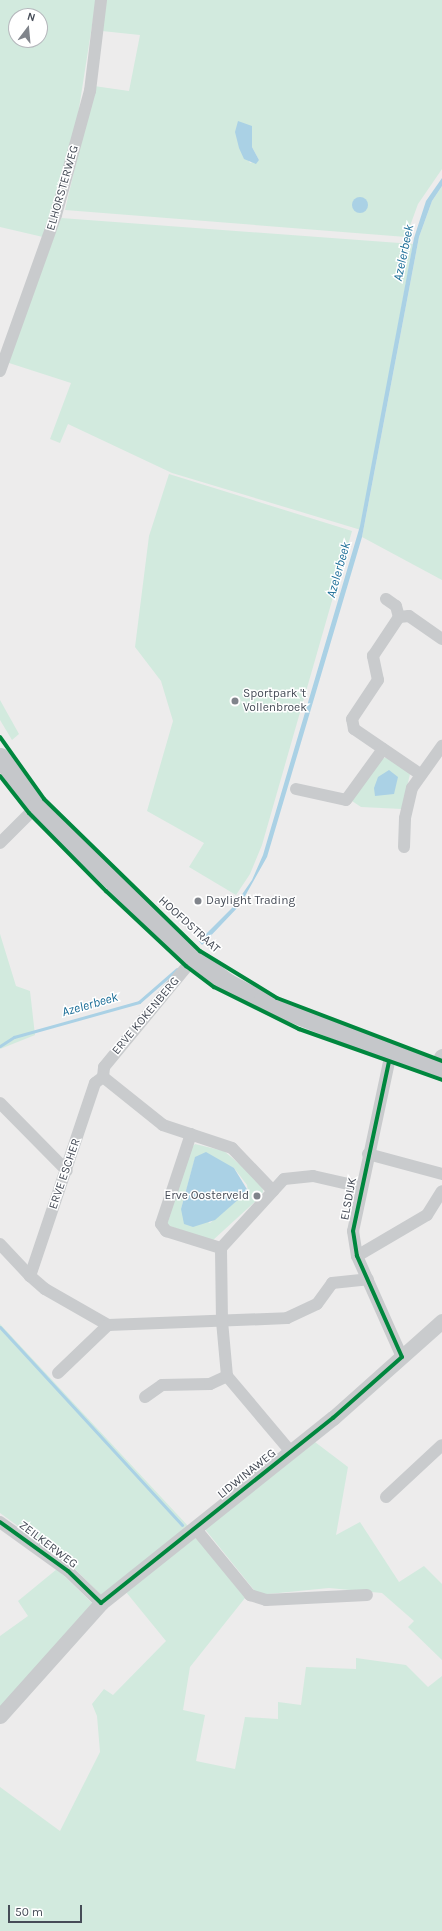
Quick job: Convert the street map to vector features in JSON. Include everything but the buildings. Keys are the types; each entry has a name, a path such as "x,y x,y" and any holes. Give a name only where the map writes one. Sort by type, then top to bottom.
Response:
{"main road":[{"name":"HOOFDSTRAAT","path":"0,757 36,806 194,958 262,1001 440,1066"}],"street":[{"name":"ELHORSTERWEG","path":"0,371 56,215 80,128 90,91 101,0"},
{"path":"386,599 396,606 399,617 373,656 378,680 352,718 354,729 420,774"},
{"path":"399,617 409,616 442,639"},
{"path":"404,847 408,802 420,774 442,746"},
{"path":"296,789 346,800 383,749"},
{"path":"0,843 36,806"},
{"name":"ERVE KOKENBERG","path":"103,1077 104,1067 194,958"},
{"name":"ELSDIJK","path":"389,1062 368,1154 353,1231 357,1256 402,1356"},
{"path":"103,1077 163,1125 232,1148 273,1191"},
{"name":"ERVE ESCHER","path":"30,1276 95,1083 103,1077"},
{"path":"0,1103 66,1172"},
{"path":"191,1134 161,1224 166,1231 221,1248"},
{"path":"368,1154 442,1174"},
{"path":"291,1452 227,1376 222,1321 221,1248 284,1178 314,1176 361,1187"},
{"path":"357,1256 414,1225 439,1209 442,1191"},
{"path":"0,1244 30,1276 108,1325 222,1321 295,1316 317,1304 332,1283 368,1279"},
{"name":"LIDWINAWEG","path":"0,1716 101,1603 291,1452 442,1321"},
{"path":"58,1373 108,1325"},
{"path":"145,1397 162,1385 210,1384 227,1376"},
{"path":"386,1497 442,1445"},
{"name":"ZEILKERWEG","path":"0,1522 68,1571 101,1603"},
{"path":"195,1528 250,1595 266,1600 367,1595"}],"green space":[{"path":"0,0 96,0 74,140 43,237 0,227"},
{"path":"104,0 442,0 442,169 418,204 406,237 65,210 94,86 129,91 140,35 102,31","holes":["252,126 252,147 259,160 250,163 238,141"]},
{"path":"442,186 442,580 362,537 419,237 432,201"},
{"path":"61,218 413,244 361,530 172,473 68,424 60,443 50,439 71,383 6,362"},
{"name":"Sportpark 't Vollenbroek","path":"169,474 352,531 262,845 250,874 236,895 189,867 204,843 147,811 173,721 161,681 135,647 149,536"},
{"path":"0,700 19,734 12,740 0,720"},
{"path":"388,757 410,774 402,809 361,807 352,801 381,759"},
{"path":"0,934 16,986 30,991 35,1035 0,1049"},
{"path":"195,1144 224,1151 262,1183 263,1192 258,1199 212,1241 167,1225 190,1149","holes":["195,1158 234,1168 247,1185 248,1191 210,1223 181,1209"]},
{"path":"0,1324 188,1526 102,1596 70,1564 0,1513"},
{"path":"311,1439 348,1467 336,1535 360,1522 399,1582 424,1566 442,1584 442,1660 408,1627 414,1621 382,1593 329,1588 258,1595 204,1528"},
{"path":"195,1535 245,1598 190,1667 183,1710 205,1715 196,1761 235,1769 245,1717 278,1719 278,1702 301,1705 306,1667 356,1669 356,1658 406,1665 428,1687 442,1676 442,1931 0,1931 0,1787 60,1831 100,1752 97,1716 92,1704 104,1689 113,1695 166,1641 126,1592"},
{"path":"57,1569 93,1604 0,1707 0,1636 28,1616 18,1601"}],"water":[{"path":"238,121 252,126 252,147 259,160 256,164 244,159 239,148 235,132"},
{"path":"442,178 442,186 432,201 419,237 362,537 267,857 240,905 202,945 199,941 234,906 252,880 263,855 360,526 414,238 426,201"},
{"path":"357,197 363,197 368,202 366,211 363,213 357,213 352,208 352,202"},
{"path":"389,770 398,777 394,794 375,796 374,788 378,777"},
{"path":"206,1152 234,1168 248,1191 215,1220 193,1227 184,1224 181,1209 195,1157"}],"waterway":[{"name":"Azelerbeek","path":"0,1046 14,1037 139,1002 177,969"},
{"path":"0,1327 182,1525"}],"cycle path":[{"path":"0,737 44,799 200,951 277,998 442,1061"},
{"path":"0,776 29,813 106,891 186,966 214,987 299,1029 442,1080"},
{"path":"0,1522 68,1571 101,1603 333,1418 402,1357 357,1256 353,1231 389,1062"}],"place":[{"name":"Sportpark 't Vollenbroek","path":"235,701"},
{"name":"Daylight Trading","path":"198,901"},
{"name":"Erve Oosterveld","path":"257,1196"}]}
